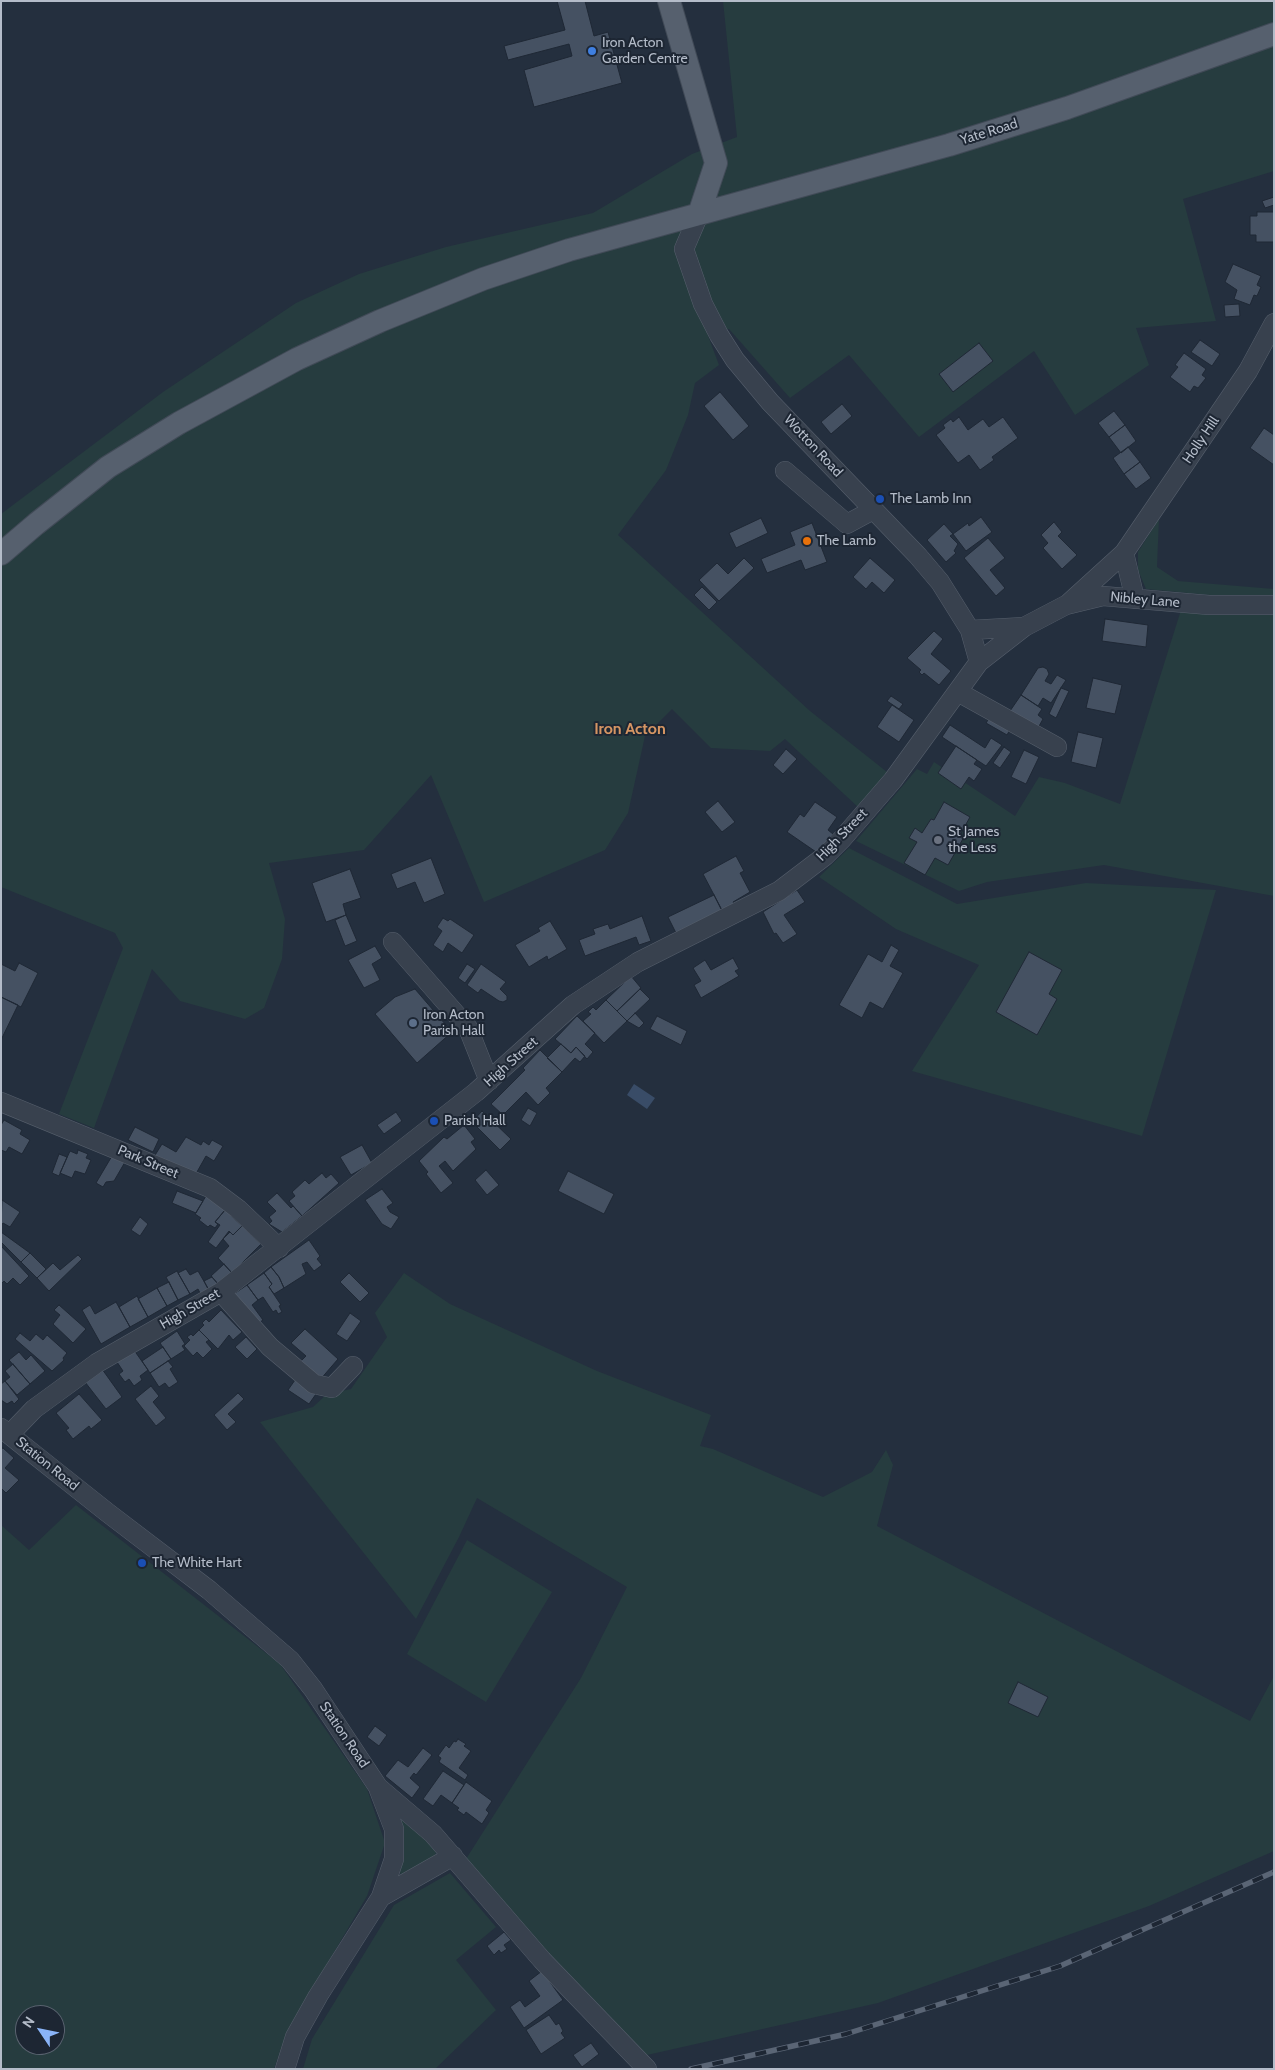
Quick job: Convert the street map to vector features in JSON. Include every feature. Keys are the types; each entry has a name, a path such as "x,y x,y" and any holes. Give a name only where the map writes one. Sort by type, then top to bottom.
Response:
{"main road":[{"path":"669,1 716,163 700,214"},
{"name":"Yate Road","path":"1,554 108,467 194,414 296,359 380,321 483,279 569,250 949,145 1066,108 1274,34"}],"street":[{"name":"Wotton Road","path":"700,214 684,249 703,304 719,335 735,360 770,402 940,582 970,630 979,662"},
{"name":"Holly Hill","path":"1066,605 1124,553 1248,371 1274,324"},
{"path":"785,471 847,524 874,510"},
{"path":"1124,553 1135,599"},
{"name":"Nibley Lane","path":"979,662 1024,627 1066,605 1103,596 1209,605 1274,605"},
{"name":"Nibley Lane","path":"970,630 1024,627"},
{"name":"High Street","path":"6,1431 97,1363 221,1292 489,1081 573,1005 638,962 779,891 825,856 893,780 979,662"},
{"path":"958,692 1057,746"},
{"path":"393,942 468,1028 489,1081"},
{"name":"Park Street","path":"1,1102 210,1188 238,1209 279,1248"},
{"path":"221,1292 270,1347 314,1384 332,1388 354,1366"},
{"name":"Station Road","path":"6,1431 108,1514 209,1590 290,1660 313,1689 378,1787 433,1834 542,1960 647,2069"},
{"path":"285,2069 295,2037 313,2004 381,1897 394,1859 394,1829 378,1787"},
{"path":"381,1897 453,1856"}],"green space":[{"path":"723,1 1274,1 1274,171 1183,199 1216,321 1136,328 1149,365 1075,415 1034,351 919,437 849,355 790,398 729,329 707,333 719,365 695,383 688,415 666,470 618,535 810,711 887,772 859,808 785,739 770,751 711,748 672,709 645,736 628,813 605,850 484,902 431,775 364,850 269,863 285,919 282,959 264,1008 245,1019 180,1001 152,969 94,1128 59,1114 123,948 115,933 1,887 1,514 163,392 296,303 359,274 446,247 593,213 692,154 737,137"},
{"path":"1159,519 1157,567 1178,581 1274,589 1274,597 1241,598 1146,589 1138,570 1138,552"},
{"path":"1181,610 1274,611 1274,896 1104,865 987,882 959,891 856,841 917,769 927,774 934,762 1015,816 1039,777 1065,783 1120,804"},
{"path":"849,848 957,904 1086,883 1216,890 1142,1136 912,1071 979,965 896,929 819,877"},
{"path":"404,1273 450,1304 597,1371 711,1415 700,1446 713,1449 823,1497 872,1472 886,1450 893,1465 877,1526 1250,1721 1274,1676 1274,1851 1149,1906 878,2003 647,2055 545,1949 466,1859 581,1678 627,1587 477,1498 416,1619 260,1422 313,1407 327,1394 351,1389 387,1337 375,1313"},
{"path":"76,1505 280,1664 367,1789 385,1843 367,1896 286,2034 274,2069 1,2069 1,1525 29,1550"},
{"path":"467,1540 552,1592 486,1702 407,1654"},
{"path":"404,1817 436,1848 435,1860 402,1876 398,1869 403,1840 401,1820"},
{"path":"450,1873 496,1927 456,1960 496,2010 435,2069 303,2069 312,2039 394,1905"}],"water":[{"path":"634,1084 655,1098 647,1109 627,1095"}],"building":[{"name":"Iron Acton Garden Centre","path":"557,1 585,1 594,36 608,32 622,83 534,107 524,70 572,56 569,44 508,60 504,46 565,30"},
{"path":"1274,197 1274,205 1265,208 1262,201"},
{"path":"1257,212 1274,212 1274,242 1256,242 1256,235 1250,235 1250,216 1257,216"},
{"path":"1233,264 1261,276 1257,285 1261,287 1257,296 1254,295 1250,305 1234,299 1237,290 1225,282"},
{"path":"1239,304 1240,316 1225,317 1224,305"},
{"path":"1200,340 1220,354 1212,366 1191,352"},
{"path":"979,343 993,361 953,392 939,374"},
{"path":"1184,353 1206,369 1202,375 1206,378 1198,388 1194,386 1190,392 1170,377 1178,367 1175,365"},
{"path":"720,392 749,426 733,440 704,406"},
{"path":"842,404 852,416 831,434 821,422"},
{"path":"1114,411 1125,425 1109,437 1098,423"},
{"path":"959,417 968,430 983,419 989,427 1003,417 1018,438 992,457 994,460 980,470 969,455 958,463 936,435 945,428 943,425 951,419 953,422"},
{"path":"1125,425 1136,441 1121,453 1109,437"},
{"path":"1264,428 1274,435 1274,465 1250,448"},
{"path":"1128,447 1140,462 1124,474 1113,458"},
{"path":"1140,462 1151,478 1136,489 1124,474"},
{"path":"981,517 992,532 966,551 953,534 968,523 969,526"},
{"path":"761,518 768,533 736,548 729,533"},
{"path":"1054,522 1062,532 1058,536 1077,555 1062,569 1043,548 1048,543 1041,535"},
{"path":"812,523 827,562 805,570 801,560 767,573 761,559 795,545 790,532"},
{"path":"944,524 953,534 950,536 958,544 954,551 956,553 946,562 927,540"},
{"path":"988,538 1005,558 990,570 1005,588 996,596 964,558"},
{"path":"744,558 754,568 719,601 699,580 717,563 728,574"},
{"path":"870,558 895,580 884,593 872,582 866,589 853,577"},
{"path":"702,587 717,602 709,610 694,595"},
{"path":"1105,619 1148,625 1146,647 1102,641"},
{"path":"934,631 943,639 931,654 951,671 939,685 924,673 922,675 919,672 921,670 907,658"},
{"path":"1043,667 1047,669 1049,674 1045,681 1051,684 1057,675 1066,680 1051,703 1043,698 1038,706 1021,695 1038,668"},
{"path":"1093,678 1122,685 1115,714 1086,708"},
{"path":"1061,688 1069,691 1056,718 1049,714"},
{"path":"1021,695 1042,709 1038,715 1043,719 1038,728 1010,711"},
{"path":"891,696 903,704 899,709 887,701"},
{"path":"892,705 914,720 899,742 877,727"},
{"path":"992,714 1012,726 1007,735 986,723"},
{"path":"950,725 985,748 991,738 1002,745 986,766 942,737"},
{"path":"1078,732 1103,738 1096,768 1071,762"},
{"path":"956,746 977,760 974,764 982,769 974,781 969,777 961,789 938,773"},
{"path":"1004,747 1011,752 1000,768 993,763"},
{"path":"786,749 797,759 783,774 773,765"},
{"path":"1024,750 1039,757 1026,784 1011,777"},
{"path":"718,801 735,822 722,832 705,812"},
{"path":"815,802 837,817 828,830 833,834 819,854 787,832 800,814 804,817"},
{"name":"St James the Less","path":"944,802 970,817 960,835 964,837 948,865 935,858 925,875 904,863 917,842 909,838 915,828 922,833 931,819 934,820"},
{"path":"736,856 744,871 740,873 750,892 733,902 735,905 723,912 703,874"},
{"path":"431,858 445,894 424,903 415,882 397,889 391,874"},
{"path":"350,869 361,898 343,904 346,915 326,922 312,883"},
{"path":"797,890 805,902 784,915 797,934 783,943 776,933 774,934 763,912"},
{"path":"714,895 722,911 676,933 668,917"},
{"path":"346,915 357,941 345,946 335,920"},
{"path":"642,916 651,941 639,945 636,937 585,956 579,940 595,934 593,929 608,924 610,929"},
{"path":"443,918 448,921 450,919 474,935 462,953 448,943 443,952 433,945 442,931 437,927"},
{"path":"550,921 567,949 548,960 547,956 529,967 515,945 540,931 538,928"},
{"path":"891,945 899,950 890,966 903,973 883,1009 870,1002 862,1018 839,1005 868,954 882,962"},
{"path":"375,946 382,958 372,964 380,980 364,988 348,960"},
{"path":"1029,952 1062,970 1049,994 1057,999 1037,1035 996,1012"},
{"path":"733,958 739,969 735,971 739,976 701,998 694,985 701,981 693,968 705,960 711,970"},
{"path":"19,963 38,973 21,1007 1,997 1,964 15,971"},
{"path":"467,964 475,969 465,983 458,978"},
{"path":"481,964 506,982 500,989 507,996 507,1000 499,1001 481,989 478,993 467,985"},
{"path":"631,976 641,988 617,1011 606,1000"},
{"name":"Iron Acton Parish Hall","path":"415,989 452,1032 417,1063 375,1014 395,997"},
{"path":"640,989 650,999 627,1021 617,1011"},
{"path":"1,997 18,1005 1,1040"},
{"path":"606,1000 627,1021 604,1043 583,1021 591,1014 588,1012 593,1007 596,1010"},
{"path":"635,1013 644,1023 639,1028 627,1021"},
{"path":"577,1016 595,1033 585,1044 593,1052 587,1059 576,1047 571,1053 555,1039"},
{"path":"657,1016 687,1031 681,1045 650,1029"},
{"path":"561,1044 571,1053 576,1047 585,1056 580,1062 575,1058 562,1072 547,1058"},
{"path":"540,1050 562,1072 546,1088 550,1093 538,1105 526,1092 503,1115 491,1104 525,1070 523,1068"},
{"path":"528,1108 537,1113 530,1126 521,1120"},
{"path":"482,1111 511,1139 500,1150 472,1122"},
{"path":"396,1112 402,1121 384,1134 377,1125"},
{"path":"4,1120 22,1130 20,1134 30,1140 22,1154 9,1147 6,1152 1,1150 1,1125"},
{"path":"464,1125 475,1139 471,1142 476,1149 453,1171 445,1161 439,1166 453,1183 441,1193 426,1174 428,1172 419,1161 444,1137 447,1139"},
{"path":"135,1127 159,1139 153,1152 128,1140"},
{"path":"186,1137 201,1145 203,1141 209,1145 212,1140 223,1146 214,1161 206,1156 193,1179 152,1160 162,1144 176,1152"},
{"path":"362,1145 372,1163 351,1175 340,1157"},
{"path":"78,1150 88,1154 86,1158 91,1160 85,1174 75,1171 72,1178 60,1173 70,1151 77,1154"},
{"path":"59,1154 67,1157 59,1176 52,1173"},
{"path":"112,1156 125,1162 114,1181 106,1182 103,1187 96,1183"},
{"path":"486,1170 499,1185 487,1195 475,1180"},
{"path":"568,1171 614,1194 604,1214 558,1191"},
{"path":"322,1173 326,1178 331,1174 339,1183 302,1216 289,1201 295,1196 292,1192 305,1180 309,1184"},
{"path":"382,1189 393,1203 387,1207 390,1212 399,1217 391,1229 382,1224 365,1200"},
{"path":"177,1191 203,1201 196,1213 172,1203"},
{"path":"277,1193 291,1208 293,1206 302,1216 282,1232 269,1224 272,1221 269,1217 276,1211 267,1202"},
{"path":"206,1196 225,1210 215,1222 218,1224 215,1228 210,1225 208,1227 195,1214"},
{"path":"2,1200 20,1212 10,1227 3,1223 1,1226"},
{"path":"225,1210 242,1226 233,1235 229,1231 216,1248 208,1242 220,1225 215,1222"},
{"path":"140,1217 148,1224 140,1236 131,1230"},
{"path":"242,1226 261,1244 232,1273 218,1258 229,1246 223,1239 230,1232 233,1235"},
{"path":"1,1232 30,1253 21,1262 1,1242"},
{"path":"309,1240 320,1256 317,1259 322,1265 314,1271 307,1262 302,1264 306,1274 284,1288 279,1277 271,1267"},
{"path":"1,1246 29,1276 20,1285 13,1278 7,1284 4,1281 1,1284"},
{"path":"30,1253 46,1269 37,1278 21,1262"},
{"path":"78,1255 82,1259 49,1291 37,1278 53,1263 60,1270"},
{"path":"224,1264 232,1273 219,1285 211,1276"},
{"path":"271,1267 279,1277 284,1288 274,1294 269,1287 272,1284 264,1273"},
{"path":"186,1269 190,1275 198,1271 209,1290 201,1295 198,1289 190,1294 178,1273"},
{"path":"177,1271 190,1294 178,1300 166,1277"},
{"path":"264,1273 272,1284 269,1287 281,1305 279,1306 282,1312 278,1314 276,1310 273,1312 263,1297 258,1300 247,1285"},
{"path":"349,1273 369,1293 360,1302 340,1282"},
{"path":"212,1277 218,1284 208,1289 204,1281"},
{"path":"169,1282 178,1300 167,1306 157,1288"},
{"path":"247,1285 258,1300 252,1305 263,1320 256,1325 231,1296"},
{"path":"157,1288 167,1306 148,1317 138,1299"},
{"path":"137,1296 148,1317 130,1327 119,1307"},
{"path":"116,1302 130,1327 101,1344 82,1310 90,1305 95,1314"},
{"path":"59,1305 86,1329 73,1343 53,1324 60,1315 54,1310"},
{"path":"221,1310 242,1332 233,1340 229,1335 218,1349 199,1330 204,1325 202,1323 206,1319 209,1322"},
{"path":"350,1313 361,1321 347,1341 336,1334"},
{"path":"305,1329 338,1359 319,1381 299,1363 306,1356 291,1343"},
{"path":"199,1330 209,1340 206,1342 212,1349 203,1358 197,1352 193,1356 184,1346 190,1340 187,1337 191,1334 193,1336"},
{"path":"177,1331 185,1344 182,1346 185,1350 171,1359 160,1343"},
{"path":"20,1333 30,1341 36,1334 43,1340 47,1335 67,1353 63,1358 64,1360 52,1371 15,1339"},
{"path":"246,1337 257,1349 247,1359 235,1347"},
{"path":"163,1347 171,1359 150,1373 142,1361"},
{"path":"134,1350 148,1370 140,1376 142,1380 134,1386 129,1379 125,1382 119,1374 123,1371 117,1362"},
{"path":"19,1352 26,1360 31,1355 45,1371 30,1384 9,1360"},
{"path":"168,1361 173,1367 170,1369 178,1382 169,1388 165,1383 159,1387 150,1373"},
{"path":"13,1364 30,1384 17,1395 5,1381 10,1377 5,1371"},
{"path":"102,1369 122,1397 106,1409 85,1382"},
{"path":"295,1380 316,1394 309,1404 288,1390"},
{"path":"5,1381 19,1399 14,1404 12,1401 7,1404 1,1400 1,1384"},
{"path":"151,1386 159,1396 153,1402 166,1418 156,1426 135,1399"},
{"path":"238,1393 244,1399 228,1414 236,1422 227,1430 214,1415"},
{"path":"79,1394 102,1420 91,1429 89,1426 73,1439 66,1430 69,1428 56,1413"},
{"path":"3,1448 14,1458 5,1468 19,1480 6,1493 1,1488 1,1449"},
{"path":"1018,1682 1048,1697 1038,1717 1008,1703"},
{"path":"375,1726 387,1735 379,1746 367,1737"},
{"path":"458,1739 466,1744 464,1746 471,1751 459,1768 468,1775 465,1780 439,1762 441,1758 438,1756 446,1745 449,1748"},
{"path":"423,1748 432,1755 416,1775 414,1773 410,1778 420,1787 412,1798 385,1776 398,1760 408,1767"},
{"path":"443,1771 464,1785 452,1803 441,1795 433,1806 423,1799"},
{"path":"466,1782 492,1801 486,1810 489,1813 482,1824 466,1812 464,1815 452,1803"},
{"path":"504,1932 511,1940 504,1945 507,1949 501,1953 499,1950 494,1955 487,1946"},
{"path":"542,1971 563,2000 524,2028 510,2007 520,2000 525,2007 540,1996 529,1981"},
{"path":"549,2015 556,2025 559,2023 563,2031 561,2033 565,2038 541,2054 526,2030"},
{"path":"591,2043 599,2054 582,2067 573,2055"}],"railway":[{"path":"691,2069 846,2034 1060,1966 1274,1872"}],"place":[{"name":"Iron Acton Garden Centre","path":"592,51"},
{"name":"The Lamb Inn","path":"880,499"},
{"name":"The Lamb","path":"807,541"},
{"name":"St James the Less","path":"938,840"},
{"name":"Iron Acton Parish Hall","path":"413,1023"},
{"name":"Parish Hall","path":"434,1121"},
{"name":"The White Hart","path":"142,1563"}],"district":[{"name":"Iron Acton","path":"630,729"}]}
